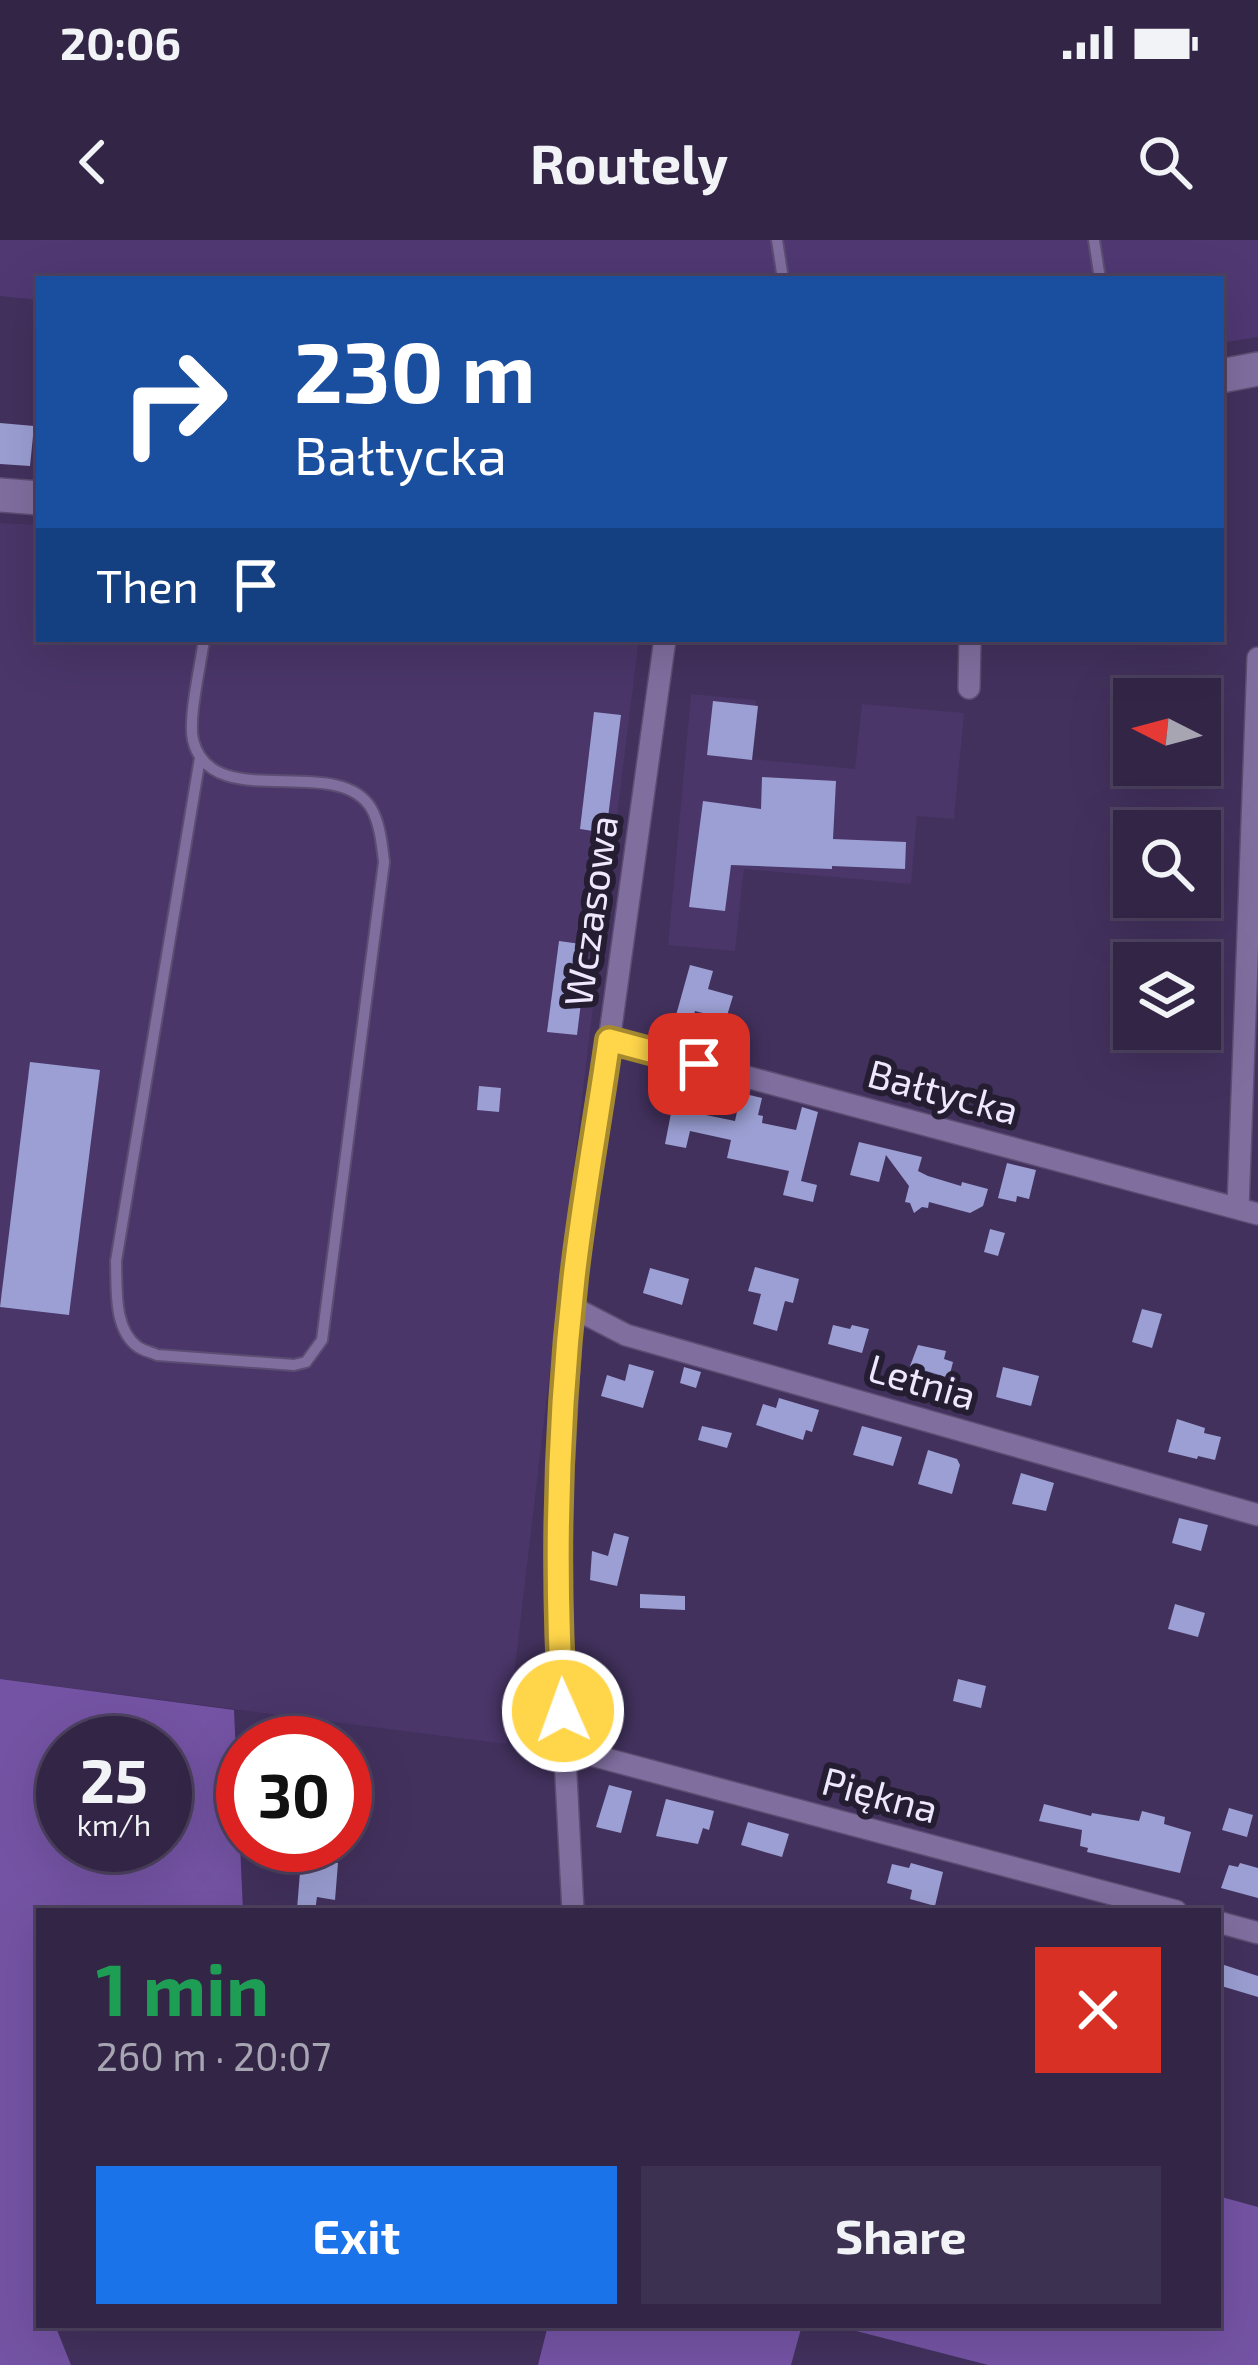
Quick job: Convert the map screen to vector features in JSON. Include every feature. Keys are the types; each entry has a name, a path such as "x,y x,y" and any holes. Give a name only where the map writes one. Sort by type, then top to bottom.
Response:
{"street":[{"path":"1224,375 1258,369"},
{"path":"0,495 36,498"},
{"name":"Wczasowa","path":"574,1908 559,1539 572,1307 665,642"},
{"path":"969,688 970,642"},
{"path":"1248,1211 1258,658"},
{"name":"Bałtycka","path":"609,1040 1248,1211"},
{"name":"Letnia","path":"572,1307 626,1335 1258,1515"},
{"name":"Piękna","path":"565,1748 1165,1908"},
{"path":"1221,1923 1258,1933"}],"lane":[{"path":"777,240 783,276"},
{"path":"1094,240 1100,276"},
{"path":"200,758 116,1261 117,1303 124,1330 136,1346 157,1355 294,1365 306,1362 322,1340 364,1028 382,844 372,809 359,796 325,783 224,777 200,758 192,731 204,642"}],"shaded area":[{"path":"0,240 1258,240 1258,337 1224,343 1224,276 36,276 36,300 0,296"},
{"path":"0,523 36,525 36,642 639,642 506,1744 372,1727 372,1716 288,1716 0,1679"},
{"path":"691,694 756,700 751,759 855,769 862,704 964,713 954,819 917,816 911,884 744,869 735,951 668,945"},
{"path":"0,1679 234,1710 234,1716 216,1716 216,1872 241,1872 243,1908 36,1908 36,2328 56,2328 71,2365 0,2365"},
{"path":"1221,2197 1258,2207 1258,2365 988,2365 845,2328 1221,2328"},
{"path":"547,2328 801,2328 791,2365 538,2365"}],"building":[{"path":"0,423 34,426 30,466 0,464"},
{"path":"713,701 758,706 752,760 707,755"},
{"path":"594,712 621,715 606,833 580,829"},
{"path":"762,777 836,781 833,839 906,842 905,869 731,865 725,911 689,907 703,801 761,809"},
{"path":"559,941 588,945 577,1035 547,1032"},
{"path":"690,965 713,971 708,989 733,996 726,1019 695,1011 691,1024 675,1019"},
{"path":"30,1062 100,1070 69,1315 0,1307"},
{"path":"662,1074 680,1078 675,1101 657,1096"},
{"path":"479,1086 501,1088 499,1112 477,1110"},
{"path":"741,1093 762,1098 758,1115 763,1116 762,1123 796,1130 802,1107 818,1112 801,1181 817,1185 813,1202 783,1195 789,1171 727,1158 731,1140 690,1131 686,1148 665,1144 672,1108 735,1121"},
{"path":"859,1142 922,1157 918,1171 928,1176 988,1189 983,1206 970,1213 929,1202 928,1208 914,1213 905,1202 909,1186 886,1155 879,1182 850,1175"},
{"path":"1007,1163 1036,1170 1029,1199 998,1198"},
{"path":"990,1229 1005,1233 998,1256 984,1252"},
{"path":"755,1267 799,1279 793,1303 785,1301 777,1331 753,1324 761,1294 748,1291"},
{"path":"650,1268 689,1279 682,1305 643,1293"},
{"path":"1142,1309 1162,1314 1152,1348 1132,1342"},
{"path":"833,1325 869,1329 862,1353 828,1344"},
{"path":"918,1345 946,1351 944,1359 953,1362 949,1378 910,1366"},
{"path":"629,1364 654,1371 643,1408 601,1396 607,1375 625,1381"},
{"path":"684,1367 701,1372 696,1388 680,1383"},
{"path":"1003,1367 1039,1376 1031,1406 996,1397"},
{"path":"779,1398 819,1410 812,1432 806,1430 803,1440 756,1425 763,1404 776,1408"},
{"path":"1177,1419 1221,1437 1215,1460 1168,1452"},
{"path":"702,1426 732,1433 727,1448 698,1440"},
{"path":"862,1426 902,1437 893,1466 853,1455"},
{"path":"928,1450 957,1459 960,1465 952,1494 918,1484"},
{"path":"1021,1473 1054,1483 1046,1511 1012,1504"},
{"path":"1179,1518 1208,1525 1201,1551 1172,1543"},
{"path":"614,1533 629,1537 617,1586 590,1580 592,1551 608,1556"},
{"path":"640,1594 685,1596 685,1610 640,1608"},
{"path":"1175,1604 1205,1613 1198,1637 1168,1629"},
{"path":"958,1679 986,1686 981,1708 953,1701"},
{"path":"599,1696 614,1699 609,1731 593,1729"},
{"path":"609,1785 632,1791 621,1833 596,1827"},
{"path":"666,1799 714,1811 709,1830 703,1828 698,1844 656,1836"},
{"path":"1044,1804 1091,1816 1139,1821 1142,1811 1165,1817 1164,1824 1191,1832 1180,1873 1087,1852 1088,1848 1080,1846 1082,1830 1039,1821"},
{"path":"1229,1808 1253,1815 1247,1837 1222,1830"},
{"path":"748,1822 789,1834 782,1857 741,1845"},
{"path":"911,1863 943,1872 935,1906 910,1899 912,1890 887,1883 892,1864 909,1868"},
{"path":"1229,1865 1258,1868 1258,1898 1221,1888"},
{"path":"300,1872 337,1872 335,1900 317,1897 315,1908 297,1908"},
{"path":"1221,1964 1258,1976 1258,1997 1221,1986"}],"route":[{"path":"563,1711 559,1539 564,1421 574,1278 609,1040 699,1064"}]}
